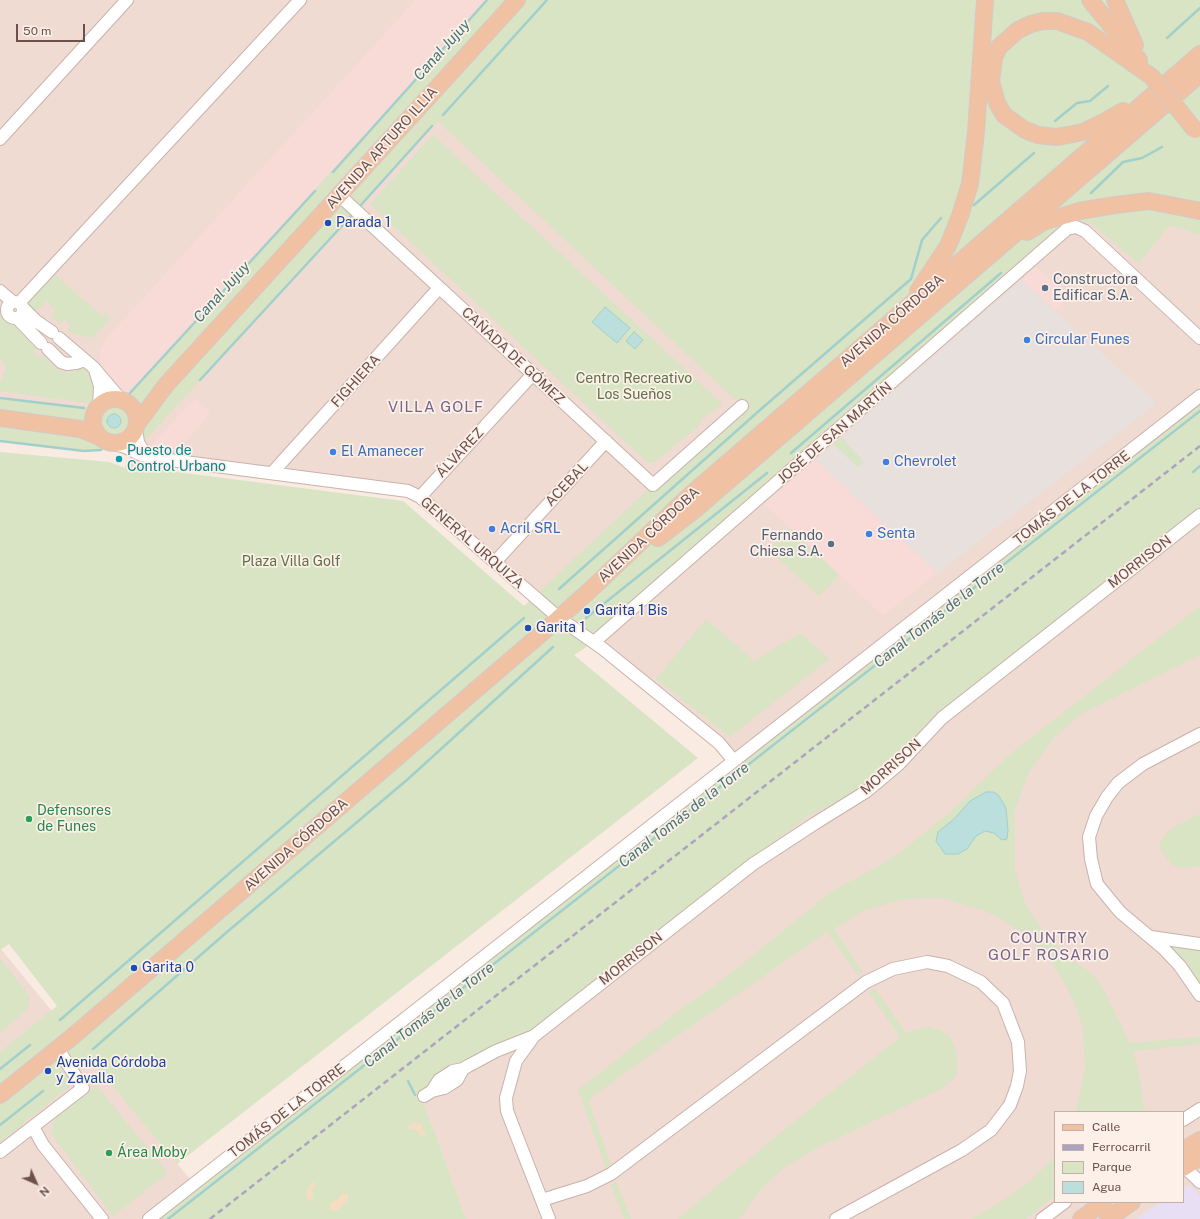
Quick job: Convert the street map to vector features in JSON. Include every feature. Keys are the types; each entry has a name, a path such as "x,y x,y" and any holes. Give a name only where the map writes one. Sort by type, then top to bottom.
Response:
{"main road":[{"name":"AVENIDA ARTURO ILLIA","path":"136,426 166,385 517,0"},
{"path":"901,313 927,279 948,246 960,216 970,184 976,132 985,0"},
{"path":"1090,0 1198,133"},
{"path":"1115,0 1130,35 1152,76"},
{"path":"1152,76 1088,32 1070,24 1057,21 1043,21 1031,24 1018,30 999,47 992,64 991,81 997,103 1004,115 1013,123 1038,135 1056,137 1083,132 1153,95"},
{"path":"1196,63 1200,49"},
{"name":"AVENIDA CÓRDOBA","path":"588,592 697,508 988,256 1196,63"},
{"name":"AVENIDA CÓRDOBA","path":"0,1095 58,1049 559,618 689,496 1153,95 1196,63"},
{"path":"988,256 1043,222 1079,211 1149,201 1200,210"},
{"name":"AVENIDA ARTURO ILLIA","path":"124,402 137,403 146,400 166,385"},
{"path":"110,400 124,402 135,412 136,426 126,440 106,440 93,426 97,410 110,400"},
{"name":"GENERAL URQUIZA","path":"53,424 76,421 97,410"},
{"name":"GENERAL URQUIZA","path":"0,418 53,424 87,431 106,440"},
{"path":"1184,1149 1200,1140"},
{"path":"1184,1166 1200,1157"},
{"path":"1081,1219 1103,1203"},
{"path":"1108,1219 1131,1203"}],"street":[{"path":"0,139 127,0"},
{"path":"11,308 300,0"},
{"name":"CAÑADA DE GÓMEZ","path":"339,195 653,485 742,406"},
{"name":"JOSÉ DE SAN MARTÍN","path":"594,642 1011,280 1058,236 1068,229 1076,227 1085,231 1200,338"},
{"name":"FIGHIERA","path":"272,473 439,288"},
{"path":"0,291 11,308 61,362 67,364 89,363"},
{"path":"11,308 51,332 89,363 124,402"},
{"path":"41,342 51,332"},
{"path":"89,363 100,386 97,410"},
{"name":"ÁLVAREZ","path":"420,496 533,374"},
{"name":"TOMÁS DE LA TORRE","path":"149,1219 1200,396"},
{"path":"136,426 136,436 141,448 152,457"},
{"name":"GENERAL URQUIZA","path":"106,440 141,455 152,457 408,492 420,496 559,618 594,642 720,743 734,761"},
{"name":"ACEBAL","path":"495,562 606,441"},
{"name":"MORRISON","path":"542,1200 507,1111 506,1098 516,1061 534,1036 753,864 867,791 898,765 942,718 1200,515"},
{"path":"1200,734 1142,764 1118,782 1096,816 1089,837 1091,859 1097,884 1120,912 1150,937 1180,966 1200,995"},
{"path":"1150,937 1200,944"},
{"path":"549,1219 542,1200 587,1186 611,1174 866,982 893,969 927,962 948,966 981,982 1003,1003 1018,1042 1020,1071 1017,1086 1010,1105 992,1130 962,1150 836,1219"},
{"name":"MORRISON","path":"428,1093 449,1085 457,1080 463,1069 496,1051 534,1036"},
{"path":"0,1152 83,1088 58,1049"},
{"path":"496,1051 516,1061"},
{"path":"1184,1119 1200,1109"},
{"path":"33,1127 43,1145 102,1219"},
{"path":"1184,1168 1200,1182"},
{"path":"1042,1219 1064,1203"}],"shaded area":[{"path":"0,0 1200,0 1200,396 734,761 420,497 154,458 0,418"},
{"path":"415,0 493,0 134,395 120,391 103,370 100,361 100,349 110,334"},
{"name":"Constructora Edificar S.A.","path":"1036,267 1069,297 1056,311 1021,280"},
{"path":"1021,280 1157,403 938,573 815,460"},
{"path":"195,398 211,413 179,449 151,445"},
{"path":"1200,452 1200,1219 466,1219 433,1127 419,1096"},
{"path":"815,460 938,573 883,616 764,504"},
{"path":"0,948 194,1184 149,1219 0,1219"},
{"path":"1190,1185 1200,1195 1200,1219 1136,1219 1159,1203 1184,1203 1184,1188"}],"green space":[{"name":"Plaza Villa Golf","path":"487,0 1200,0 1200,235 1170,225 1138,263 1089,222 1076,227 594,642 574,655 698,758 177,1164 90,1059 69,1087 0,1142 0,1052 57,1006 9,944 0,950 0,452 109,462 125,468 127,460 161,470 403,501 524,606 653,485 742,406 438,121 147,438 101,450 84,451 0,441 0,398 84,408 130,393"},
{"name":"Centro Recreativo Los Sueños","path":"433,135 722,404 707,416 705,415 696,428 655,462 648,463 370,204"},
{"path":"53,273 102,316 106,312 110,320 92,337 73,334 67,330 71,325 65,319 60,324 51,315 56,310 46,301 34,313 27,306 27,302"},
{"path":"0,313 11,323 19,324 23,335 36,349 33,352 39,358 42,355 57,369 63,372 71,373 82,368 87,371 96,383 95,398 93,401 87,403 0,391 0,384 6,367 0,357"},
{"path":"1200,396 1200,509 954,701 874,779 855,792 807,817 756,855 529,1035 419,1095 433,1127 466,1219 149,1219"},
{"path":"841,437 864,462 858,467 833,444"},
{"path":"789,528 839,575 819,596 769,550"},
{"path":"1200,606 1200,655 1079,715 1051,741 1029,772 1015,810 1015,872 1026,906 1043,931 1069,958 1090,972 1103,988 1130,1043 1200,1037 1200,1044 1133,1051 1138,1069 1145,1111 1076,1111 1085,1068 1083,1028 1072,996 1051,962 1026,934 990,913 944,898 904,899 863,911 834,929 863,972 858,975 827,932 657,1050 588,1100 611,1165 606,1168 578,1090 686,1005 710,989 756,953 832,891 883,864 949,813 1009,755","holes":["999,796 1006,808 1002,840 994,833 985,831 976,836 972,842 936,842 938,832 954,819 970,801"]},
{"path":"706,619 754,661 800,633 829,659 730,737 656,679"},
{"path":"1200,814 1200,866 1181,868 1171,864 1159,848 1162,838 1174,827"},
{"path":"1167,944 1200,947 1200,988"},
{"path":"0,958 30,997 28,1009 0,1033"},
{"path":"875,988 906,1033 929,1026 949,1035 957,1053 957,1075 941,1089 819,1147 783,1168 762,1188 739,1219 678,1219 779,1134 900,1037 869,992"},
{"name":"Área Moby","path":"96,1085 168,1173 113,1216 51,1134 55,1117"},
{"path":"1054,1158 1054,1197 1026,1219 971,1219 1001,1202 1027,1184"},
{"path":"616,1182 631,1219 624,1219 611,1185"}],"sand":[{"path":"414,1122 422,1124 423,1130 427,1135 421,1136 416,1130 409,1129 408,1126"},
{"path":"312,1182 317,1184 312,1189 313,1198 309,1202 306,1195"},
{"path":"343,1193 348,1194 348,1201 338,1210 333,1211 329,1208 330,1203 338,1199"}],"water":[{"path":"605,307 630,328 617,343 592,322"},
{"path":"634,332 643,340 635,349 626,341"},
{"path":"114,414 119,416 121,421 119,426 114,428 109,426 107,421 109,416"},
{"path":"986,792 994,792 999,796 1006,808 1008,830 1007,839 1002,840 994,833 985,831 976,836 967,849 958,854 945,854 936,841 938,832 954,819 970,801"}],"waterway":[{"name":"Canal Jujuy","path":"333,172 487,0"},
{"path":"443,115 547,0"},
{"path":"1167,38 1200,8"},
{"path":"1055,121 1077,103 1090,101 1108,86"},
{"path":"360,206 432,126"},
{"path":"1091,193 1123,162 1142,158 1162,147"},
{"path":"974,205 1034,153"},
{"name":"Canal Jujuy","path":"130,393 315,191"},
{"path":"200,380 351,216"},
{"path":"559,589 760,410 911,279 922,240 941,218"},
{"path":"791,453 1001,273"},
{"name":"Canal Jujuy","path":"0,398 84,408"},
{"name":"Canal Tomás de la Torre","path":"168,1219 1200,411"},
{"path":"0,441 84,451 101,450"},
{"path":"1193,472 1200,466"},
{"path":"586,618 767,473"},
{"path":"60,1020 524,618"},
{"path":"93,1049 227,932 408,779 553,647"},
{"path":"0,1069 30,1045"},
{"path":"408,1081 415,1095"},
{"path":"0,1125 43,1091"}],"railway":[{"path":"210,1219 1200,446"}],"place":[{"name":"Parada 1","path":"328,223"},
{"name":"Constructora Edificar S.A.","path":"1045,288"},
{"name":"Circular Funes","path":"1027,340"},
{"name":"El Amanecer","path":"333,452"},
{"name":"Puesto de Control Urbano","path":"119,459"},
{"name":"Chevrolet","path":"886,462"},
{"name":"Acril SRL","path":"492,529"},
{"name":"Senta","path":"869,534"},
{"name":"Fernando Chiesa S.A.","path":"831,544"},
{"name":"Garita 1 Bis","path":"587,611"},
{"name":"Garita 1","path":"528,628"},
{"name":"Defensores de Funes","path":"29,819"},
{"name":"Garita 0","path":"134,968"},
{"name":"Avenida Córdoba y Zavalla","path":"48,1071"},
{"name":"Área Moby","path":"109,1153"}],"district":[{"name":"VILLA GOLF","path":"436,407"},
{"name":"COUNTRY GOLF ROSARIO","path":"1049,946"}]}
